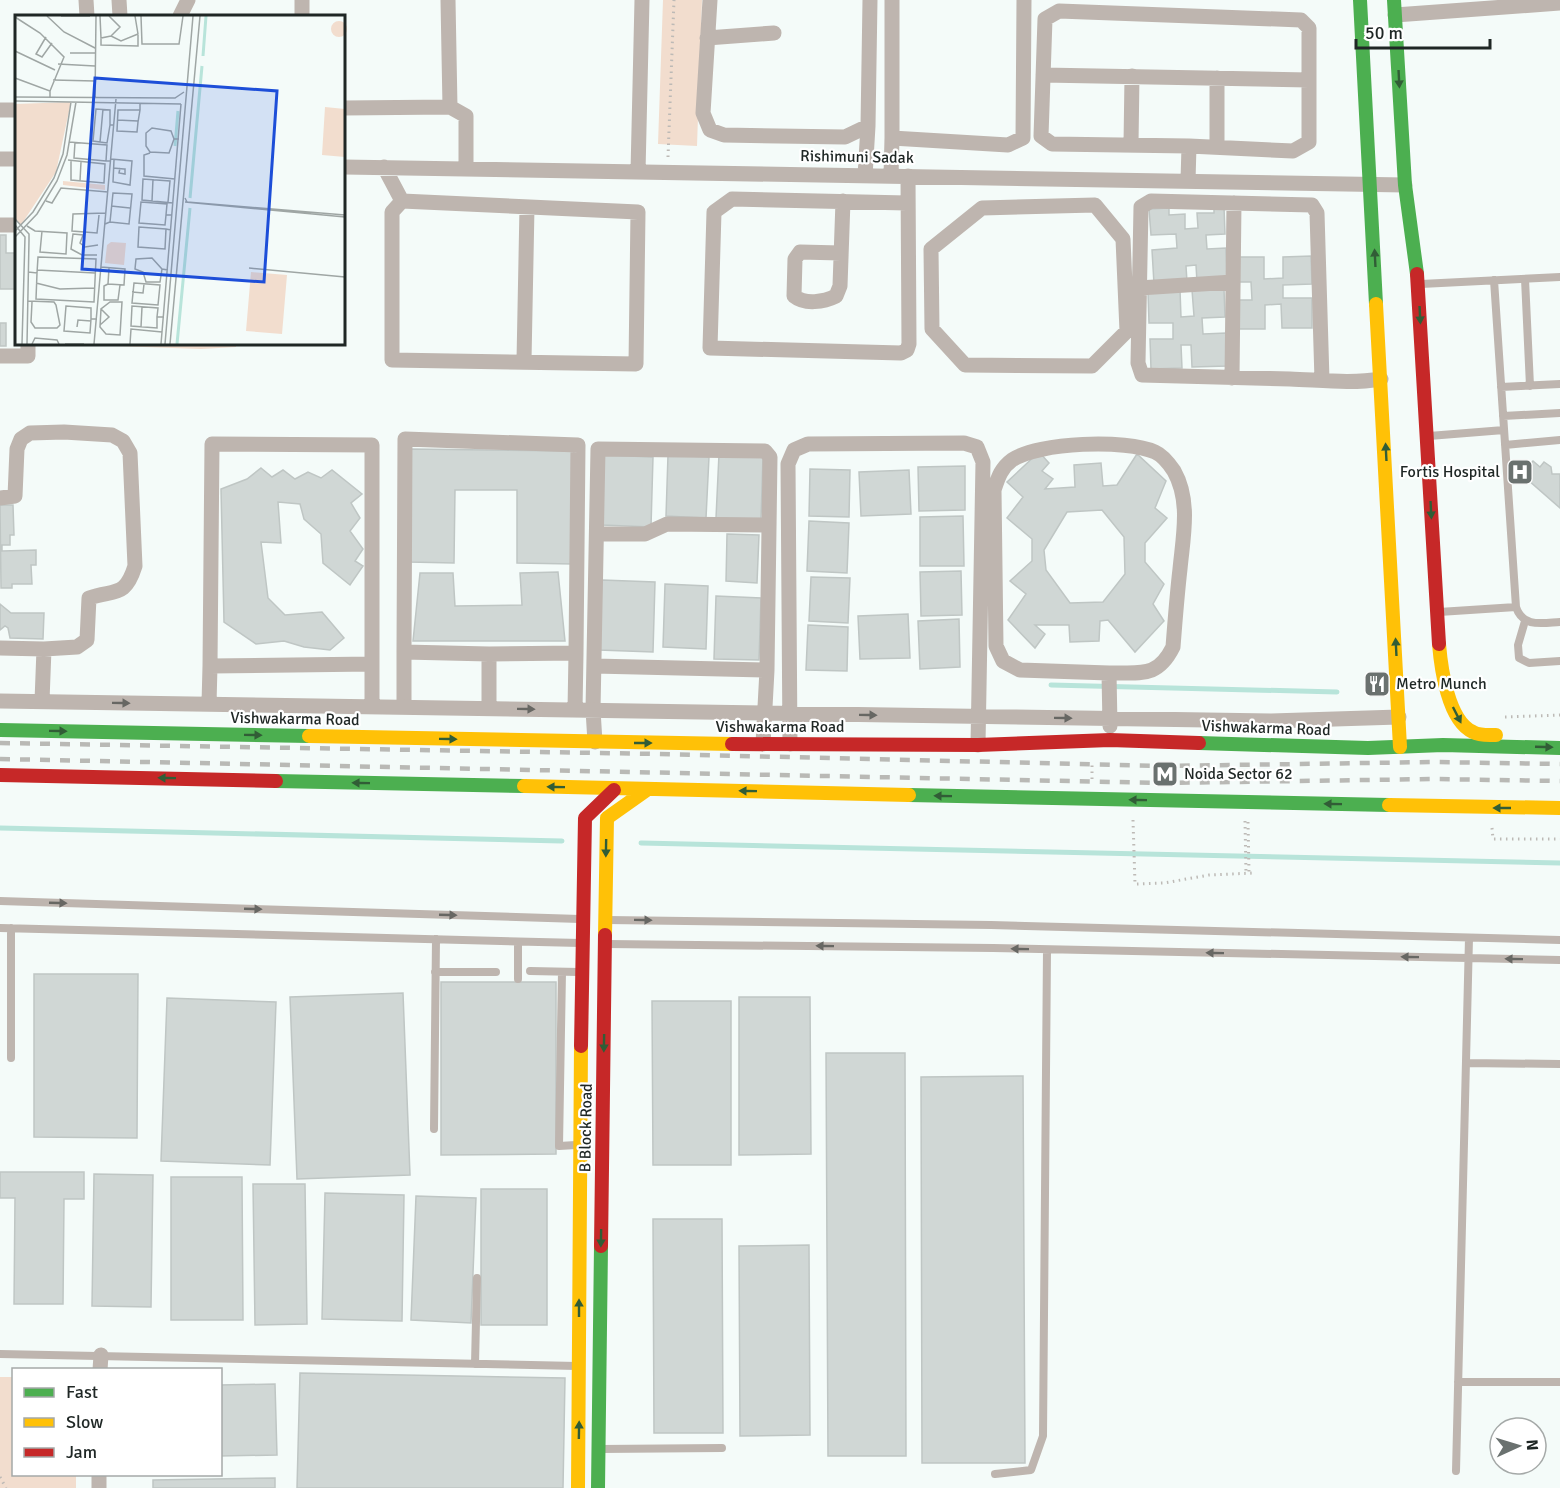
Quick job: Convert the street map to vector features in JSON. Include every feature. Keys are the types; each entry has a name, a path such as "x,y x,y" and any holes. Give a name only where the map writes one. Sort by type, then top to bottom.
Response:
{"main road":[{"path":"1360,0 1400,747"},
{"path":"1395,7 1405,185 1418,285 1440,659 1453,709 1463,726 1472,733 1560,736"},
{"name":"Vishwakarma Road","path":"0,730 763,744 978,745 1110,740 1400,747 1443,745 1560,748"},
{"path":"0,775 1560,808"},
{"path":"578,1488 579,1145 584,972 585,818 615,788"},
{"name":"B Block Road","path":"598,1488 607,818 648,789"}],"street":[{"path":"86,0 87,15"},
{"path":"119,0 120,15"},
{"path":"180,15 188,0"},
{"path":"448,0 450,107"},
{"path":"638,172 642,0"},
{"path":"710,0 703,113 710,130 724,135 845,137 868,126"},
{"path":"865,176 870,0"},
{"path":"891,176 892,0"},
{"path":"892,138 1008,145 1023,138 1024,0"},
{"path":"1395,7 1560,3"},
{"path":"1059,11 1301,20 1309,28 1309,80 1310,142 1293,152 1131,144 1052,144 1041,136 1045,19 1059,11"},
{"path":"707,38 774,33"},
{"path":"1043,75 1309,80"},
{"path":"1131,76 1131,144"},
{"path":"1217,78 1217,147"},
{"path":"345,108 450,107 466,116 466,169"},
{"path":"1188,181 1189,146"},
{"name":"Rishimuni Sadak","path":"345,166 1405,185"},
{"path":"384,167 402,201"},
{"path":"907,203 732,199 714,212 710,348 901,353 907,350 909,344 908,176"},
{"path":"1027,178 1027,207"},
{"path":"1056,179 1056,206"},
{"path":"402,201 638,212 636,364 524,360 392,360 392,212 402,201"},
{"path":"841,253 843,201"},
{"path":"1322,380 1317,213 1312,205 1151,201 1141,207 1138,363 1142,375 1232,378 1365,381 1382,379"},
{"path":"1232,378 1234,203"},
{"path":"1095,205 1123,239 1127,331 1092,366 965,365 932,329 931,249 982,208 1056,206 1095,205"},
{"path":"524,360 526,207"},
{"path":"1140,288 1233,282"},
{"path":"0,356 28,356 28,345"},
{"path":"0,498 15,496 17,449 21,439 30,433 64,432 111,435 123,441 130,453 135,566 130,582 118,592 89,598 87,640 77,646 44,649 0,648"},
{"path":"404,707 405,439 578,445 575,710"},
{"path":"790,744 788,464 794,450 808,444 964,443 977,447 983,462 978,745"},
{"path":"209,704 212,444 372,445 372,707"},
{"path":"1063,445 1140,446 1158,453 1173,469 1182,489 1185,513 1173,647 1164,663 1147,672 1108,673 1020,670 1003,661 996,646 994,490 1000,472 1013,460 1036,450 1063,445"},
{"path":"595,742 593,710 598,449 765,451 770,456 767,670 763,744"},
{"path":"597,534 645,534 668,524 769,525"},
{"path":"42,701 44,649"},
{"path":"404,652 576,653"},
{"path":"489,654 489,709"},
{"path":"210,666 372,664"},
{"path":"594,666 767,670"},
{"path":"1108,673 1110,740"},
{"path":"0,700 1271,721 1399,717"}],"lane":[{"path":"1418,285 1560,277"},
{"path":"1525,279 1530,386"},
{"path":"1494,280 1516,607 1521,617 1530,623 1560,622"},
{"path":"1501,387 1560,384"},
{"path":"1503,416 1560,413"},
{"path":"1427,437 1504,430"},
{"path":"1505,445 1560,440"},
{"path":"1437,612 1516,607"},
{"path":"1525,621 1518,645 1519,658 1529,663 1560,661"},
{"path":"0,901 584,920 991,925 1560,940"},
{"path":"0,928 584,944 1560,960"},
{"path":"11,928 11,1058"},
{"path":"1456,1471 1469,938"},
{"path":"434,1129 436,939"},
{"path":"518,942 518,980"},
{"path":"995,1474 1031,1470 1044,1436 1047,950"},
{"path":"530,971 584,972"},
{"path":"435,972 496,972"},
{"path":"562,972 559,1146 579,1145"},
{"path":"1466,1063 1560,1064"},
{"path":"475,1364 477,1278"},
{"path":"0,1354 101,1362 579,1366"},
{"path":"1458,1382 1560,1382"},
{"path":"599,1449 723,1448"}],"path":[{"path":"668,172 674,0"},
{"path":"1503,717 1560,715"},
{"path":"1092,759 1092,783"},
{"path":"1132,800 1135,884 1164,883 1209,875 1253,873 1249,872 1247,802"},
{"path":"1493,839 1560,839"},
{"path":"0,1477 6,1488"}],"shaded area":[{"path":"663,0 702,0 697,146 658,144"},
{"path":"87,345 236,345 236,347 201,349"},
{"path":"0,1377 12,1377 12,1476 76,1476 76,1488 0,1488"}],"building":[{"path":"1214,207 1224,207 1225,234 1206,235 1207,249 1226,248 1227,280 1197,282 1196,265 1186,266 1187,282 1154,284 1152,250 1177,248 1176,234 1151,235 1149,209 1169,208 1169,215 1185,214 1185,229 1198,228 1197,213 1214,213"},
{"path":"0,235 6,235 6,253 15,253 15,289 0,289"},
{"path":"1311,256 1312,284 1283,285 1283,298 1312,298 1312,328 1282,328 1281,304 1265,305 1265,329 1237,329 1237,300 1252,300 1251,282 1238,282 1237,257 1264,257 1264,279 1283,278 1283,257"},
{"path":"1224,289 1225,317 1202,318 1203,334 1226,333 1227,366 1192,367 1191,345 1181,345 1182,368 1151,369 1150,339 1173,339 1173,323 1149,323 1148,292 1180,290 1181,317 1194,316 1192,290"},
{"path":"0,323 6,323 6,346 0,346"},
{"path":"410,449 574,451 573,564 517,563 517,490 455,490 454,563 409,562"},
{"path":"1039,452 1049,463 1042,471 1053,479 1045,489 1075,487 1074,465 1101,463 1103,486 1117,485 1137,454 1166,481 1155,508 1167,518 1145,543 1145,562 1164,584 1153,604 1164,621 1135,652 1108,620 1100,621 1099,641 1070,642 1069,625 1035,625 1045,634 1035,648 1008,620 1026,594 1010,581 1032,561 1032,539 1007,518 1023,497 1007,482","holes":["1102,510 1124,537 1125,574 1103,602 1070,603 1046,570 1044,550 1067,512"]},
{"path":"719,454 763,456 761,519 716,518"},
{"path":"604,455 653,457 651,527 602,525"},
{"path":"668,455 709,457 706,518 666,516"},
{"name":"Fortis Hospital","path":"1533,461 1540,467 1544,462 1551,467 1552,474 1560,474 1560,508 1521,474"},
{"path":"965,466 965,510 919,511 918,467"},
{"path":"261,468 272,477 283,470 295,479 308,472 321,478 332,470 362,494 351,503 360,518 350,531 363,549 355,561 363,566 350,585 323,563 321,534 304,519 300,504 278,502 281,543 261,542 268,598 285,615 322,612 344,638 330,650 304,647 284,641 256,644 224,622 221,489 247,479"},
{"path":"810,469 850,470 849,517 809,516"},
{"path":"909,470 911,514 861,516 859,472"},
{"path":"0,505 13,505 14,535 10,535 10,545 2,545 2,551 36,550 36,565 31,565 32,584 12,584 12,588 1,588"},
{"path":"963,516 964,566 920,566 920,517"},
{"path":"809,521 849,523 847,573 807,571"},
{"path":"727,534 759,535 757,583 726,581"},
{"path":"961,571 962,615 921,616 920,572"},
{"path":"558,572 565,641 413,641 420,573 453,573 455,606 522,605 520,573"},
{"path":"811,577 850,578 848,623 809,621"},
{"path":"602,580 655,582 653,652 599,650"},
{"path":"665,584 708,586 706,649 663,647"},
{"path":"716,596 761,598 759,660 714,659"},
{"path":"0,604 11,613 44,613 43,639 10,638 8,628 5,626 0,630"},
{"path":"908,614 910,658 860,659 858,616"},
{"path":"959,619 960,667 920,669 918,621"},
{"path":"808,625 848,627 847,671 806,670"},
{"path":"1374,679 1378,679 1379,689 1375,689"},
{"path":"34,974 138,974 137,1138 34,1137"},
{"path":"441,982 556,982 556,1154 441,1155"},
{"path":"403,993 410,1175 297,1179 290,997"},
{"path":"739,997 810,997 811,1154 739,1155"},
{"path":"167,998 276,1002 270,1165 161,1161"},
{"path":"652,1001 731,1001 731,1165 653,1165"},
{"path":"826,1053 905,1053 906,1456 828,1456"},
{"path":"1023,1076 1025,1463 922,1463 921,1077"},
{"path":"0,1172 84,1172 84,1199 64,1199 63,1304 14,1304 15,1198 0,1198"},
{"path":"94,1174 153,1175 151,1307 92,1306"},
{"path":"171,1177 242,1177 243,1320 171,1320"},
{"path":"253,1184 305,1184 307,1324 255,1325"},
{"path":"481,1189 547,1189 547,1325 481,1325"},
{"path":"325,1193 404,1195 402,1321 322,1319"},
{"path":"416,1196 476,1198 471,1323 411,1320"},
{"path":"653,1219 722,1219 723,1433 654,1433"},
{"path":"809,1245 810,1435 740,1436 739,1246"},
{"path":"300,1373 565,1378 563,1488 297,1488"},
{"path":"275,1384 277,1455 222,1456 222,1385"},
{"path":"275,1478 275,1488 153,1488 153,1480"}],"waterway":[{"path":"1051,685 1337,692"},
{"path":"0,828 562,841"},
{"path":"641,843 1560,863"}],"railway":[{"path":"0,743 659,754 1164,766 1433,762 1560,764"},
{"path":"0,759 1164,783 1434,779 1560,781"}],"traffic: fast":[{"path":"1360,0 1376,304"},
{"path":"1394,0 1405,185 1417,274"},
{"path":"0,730 309,736"},
{"path":"1199,743 1368,748 1443,745 1560,748"},
{"path":"276,781 524,786"},
{"path":"909,795 1389,805"},
{"path":"598,1488 601,1246"}],"traffic: slow":[{"path":"1376,304 1400,747"},
{"path":"1439,644 1447,693 1457,717 1464,726 1476,733 1496,735"},
{"path":"309,736 732,744"},
{"path":"524,786 909,795"},
{"path":"605,935 607,818 648,789"},
{"path":"1389,805 1560,808"},
{"path":"578,1488 581,1046"}],"traffic: jam":[{"path":"1417,274 1439,644"},
{"path":"732,744 978,745 1110,740 1199,743"},
{"path":"0,775 276,781"},
{"path":"581,1046 585,818 614,790"},
{"path":"601,1246 605,935"}],"place":[{"name":"Fortis Hospital","path":"1520,472"},
{"name":"Metro Munch","path":"1377,684"},
{"name":"Noida Sector 62","path":"1165,774"}]}
